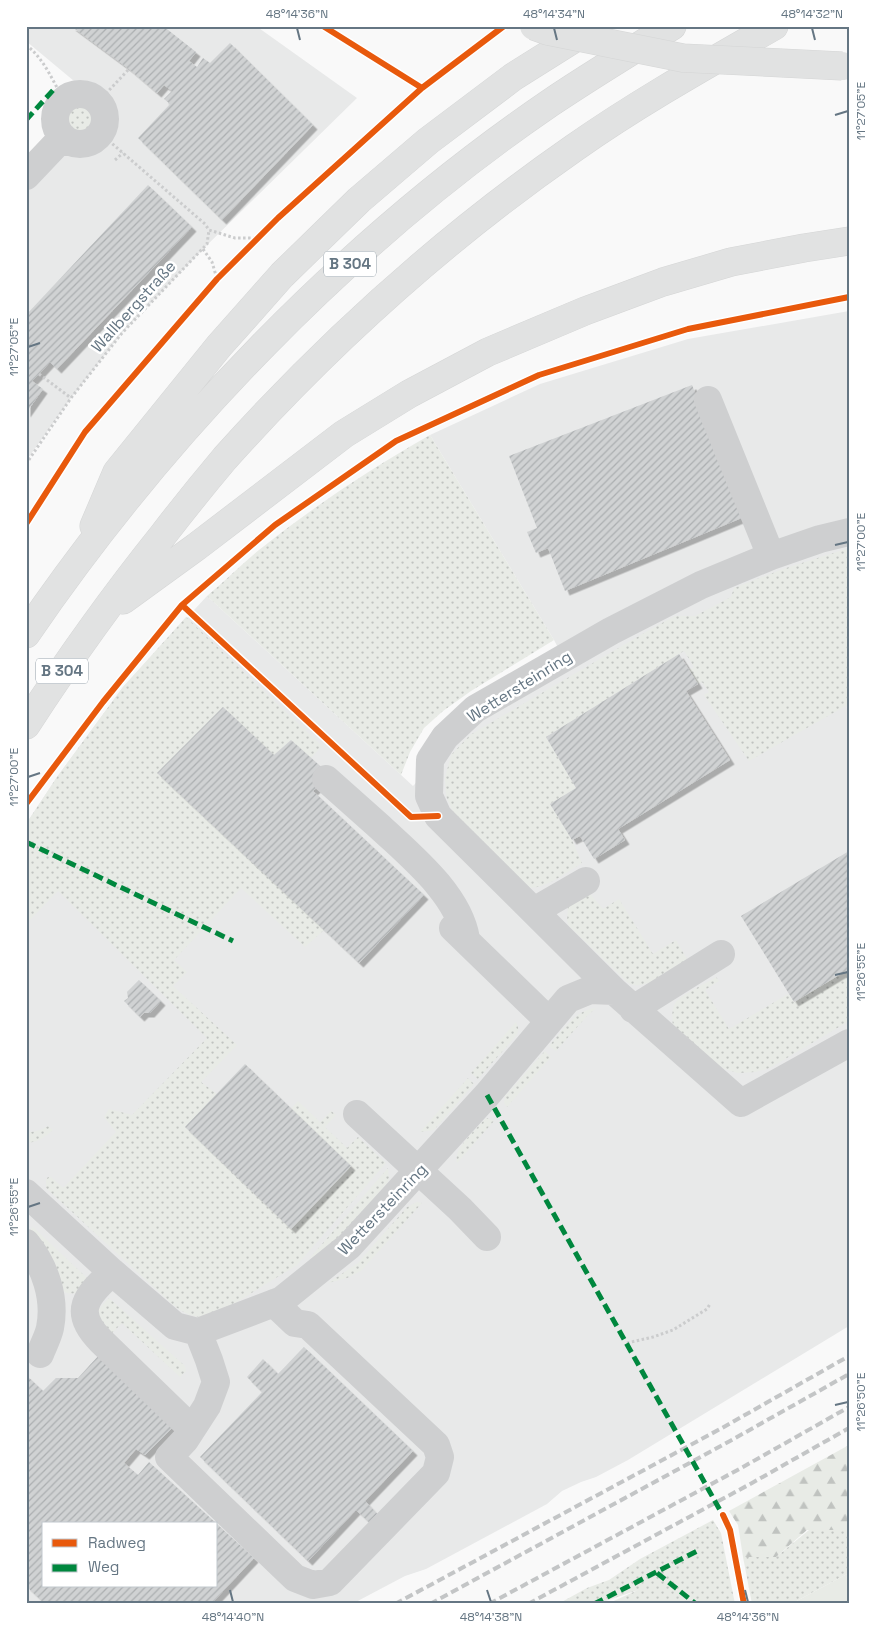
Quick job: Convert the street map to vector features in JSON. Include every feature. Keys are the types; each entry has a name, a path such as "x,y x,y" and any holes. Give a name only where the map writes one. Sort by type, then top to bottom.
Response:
{"highway":[{"path":"534,26 548,31 683,58 845,66"},
{"path":"80,559 117,472 219,346 282,275 359,200 428,141 512,77 594,26"},
{"name":"B 304","path":"26,634 80,559 156,464 204,408 243,366 320,291 377,238 519,126 606,67 672,26"},
{"name":"B 304","path":"26,725 99,617 224,460 313,366 362,318 486,214 575,147 676,82 774,26"},
{"path":"99,617 196,547 344,434 409,394 488,352 585,311 663,282 731,262 849,241"}],"street":[{"path":"78,94 93,97 99,101 104,109 105,126 95,140 78,144 70,142 63,137 56,124 56,116 57,109 64,100 78,94"},
{"path":"26,176 63,137"},
{"path":"708,400 746,477 771,556"},
{"name":"Wettersteinring","path":"849,532 820,539 771,556 701,584 611,631 475,709 445,736 430,760 429,796 438,816 624,1000 740,1104 849,1043"},
{"path":"326,780 413,857 443,889 464,928 466,939"},
{"path":"534,911 586,880"},
{"path":"437,914 466,939 549,1021"},
{"path":"624,1000 721,954"},
{"name":"Wettersteinring","path":"198,1332 282,1300 350,1246 487,1095 568,999 590,990 624,1000"},
{"path":"357,1114 460,1209 487,1237"},
{"path":"30,1205 174,1326 198,1332 216,1382 207,1406 185,1440 162,1463 295,1578 313,1585 330,1582 436,1473 440,1457 436,1445 308,1325 295,1324 274,1303"},
{"path":"26,1243 36,1255 50,1291 52,1312 49,1330 40,1354"},
{"path":"52,1312 69,1310 85,1302 96,1287 112,1272"},
{"path":"85,1302 84,1311 95,1336 192,1429"}],"path":[{"path":"26,45 33,50 44,64 64,100"},
{"path":"99,101 129,69"},
{"path":"101,134 205,224 209,230 236,238 257,238"},
{"path":"115,160 123,153"},
{"path":"203,249 212,262 217,280"},
{"path":"39,374 71,398"},
{"path":"626,1343 673,1330 707,1309 710,1304"}],"shaded area":[{"path":"26,26 256,26 357,98 203,249 122,333 71,398 26,461 26,177 98,101 26,41"},
{"path":"849,311 849,1326 628,1460 596,1477 562,1491 547,1504 426,1569 405,1576 352,1604 26,1604 26,824 57,777 123,687 207,596 413,786 480,715 565,661 430,435 540,384 688,339"}],"green space":[{"path":"80,100 93,105 98,118 93,131 80,136 67,131 62,118 67,105"},
{"path":"430,435 554,640 471,691 443,711 424,728 410,752 401,775 207,596 259,550 300,519 364,475"},
{"path":"849,548 849,704 749,761 704,695 709,692 702,682 698,684 689,670 694,667 684,651 546,737 576,788 550,804 572,840 582,863 549,883 542,886 528,887 455,816 446,796 445,778 451,755 470,735 675,616 695,616 731,597 734,588 783,569"},
{"path":"186,617 322,746 311,758 291,740 274,755 223,707 157,773 324,930 305,947 241,888 174,960 187,972 173,986 237,1045 201,1082 217,1094 185,1127 291,1229 351,1166 291,1109 298,1101 320,1122 331,1111 336,1115 325,1127 347,1148 358,1137 386,1163 297,1265 216,1315 203,1317 193,1316 173,1305 46,1188 46,1180 48,1177 51,1177 63,1188 116,1132 104,1117 109,1109 132,1115 207,1038 58,891 26,924 26,824 57,777 123,687"},
{"path":"586,889 603,909 619,899 653,954 676,940 688,961 647,984 634,985 627,982 569,926 567,921 568,907"},
{"path":"849,969 849,1021 770,1068 755,1072 738,1073 721,1068 673,1026 672,1012 674,1005 681,997 716,977 719,981 705,990 729,1029 788,994 794,1002"},
{"path":"596,1008 556,1051 549,1046 575,1017"},
{"path":"516,1022 518,1033 516,1036 478,1079 471,1073"},
{"path":"545,1051 551,1057 507,1107 504,1103 505,1096"},
{"path":"468,1078 474,1084 434,1130 420,1132"},
{"path":"487,1118 494,1121 457,1163 458,1151 461,1146"},
{"path":"48,1126 53,1130 47,1135 37,1141 26,1143 26,1133 41,1130"},
{"path":"388,1168 388,1182 338,1240 309,1259"},
{"path":"417,1202 422,1203 361,1271 347,1278 328,1283 358,1263 407,1207"},
{"path":"33,1227 89,1280 78,1293 68,1293 60,1288 28,1233"},
{"path":"109,1298 185,1366 186,1371 180,1377 122,1323 110,1335 95,1316"},
{"path":"849,1445 849,1530 807,1530 776,1557 743,1557 738,1525 729,1511"},
{"path":"713,1520 721,1533 735,1604 607,1604 638,1590 597,1604 558,1604 587,1588 609,1580 640,1559"},
{"path":"809,1530 849,1530 849,1573 791,1604 752,1604 743,1557 776,1557"},
{"path":"849,1573 849,1604 791,1604"}],"building":[{"path":"71,26 163,26 196,52 189,61 197,67 203,58 210,63 230,43 313,125 222,220 138,138 170,104 164,99 172,91 164,85 157,93 129,69"},
{"path":"148,185 192,227 57,369 50,362 32,381 43,389 26,413 26,315"},
{"path":"692,385 744,517 565,591 548,548 536,553 527,532 537,528 509,456"},
{"path":"679,654 698,684 686,691 730,760 618,829 625,840 594,859 580,836 572,840 550,804 576,788 546,737"},
{"path":"223,707 274,755 291,740 329,774 313,791 424,895 359,963 157,773"},
{"path":"849,851 849,969 794,1002 741,916"},
{"path":"139,980 161,1001 150,1013 144,1013 140,1017 124,1001 128,998 127,992"},
{"path":"245,1064 351,1166 291,1229 185,1127"},
{"path":"304,1347 413,1451 365,1501 380,1517 372,1525 356,1510 308,1561 200,1457 262,1392 247,1377 263,1359 278,1374"},
{"path":"100,1354 174,1426 145,1455 136,1449 124,1463 138,1475 149,1462 215,1522 42,1522 42,1588 218,1588 218,1525 254,1558 211,1604 45,1604 26,1586 26,1375 43,1391 56,1378 78,1378"}],"railway":[{"path":"395,1604 722,1428 849,1356"},
{"path":"430,1604 849,1374"},
{"path":"489,1604 743,1467 849,1407"},
{"path":"528,1604 752,1483 849,1428"}],"marked path":[{"path":"26,120 56,87"},
{"path":"26,842 233,941"},
{"path":"487,1095 725,1519"},
{"path":"594,1604 699,1550"},
{"path":"657,1573 696,1604"}],"cycle path":[{"path":"323,26 422,88"},
{"path":"26,524 85,432 217,279 278,218 422,88 504,26"},
{"path":"26,804 103,702 182,605 275,525 396,441 539,375 688,329 849,297"},
{"path":"182,605 411,817 438,816"},
{"path":"723,1515 730,1530 744,1604"}]}
